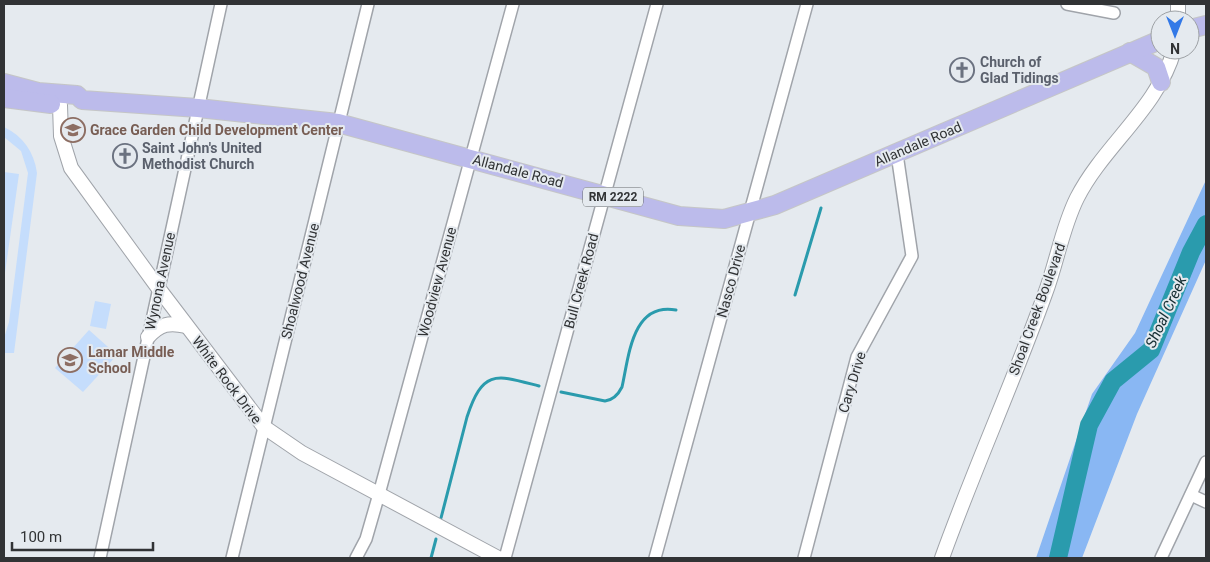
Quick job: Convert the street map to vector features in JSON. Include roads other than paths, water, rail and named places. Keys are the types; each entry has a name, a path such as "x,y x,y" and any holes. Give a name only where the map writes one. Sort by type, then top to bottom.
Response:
{"main road":[{"name":"Allandale Road","path":"4,82 38,92 77,95 82,100 198,108 338,123 605,194 679,216 700,219 724,219 750,214 897,154 1150,44"},
{"path":"1130,52 1156,67 1161,82"},
{"name":"Allandale Road","path":"4,98 60,105 77,104 82,100"}],"street":[{"name":"Wynona Avenue","path":"100,558 221,4"},
{"name":"Shoalwood Avenue","path":"232,558 368,4"},
{"name":"Woodview Avenue","path":"356,558 366,539 379,494 514,4"},
{"name":"Bull Creek Road","path":"505,558 657,4"},
{"name":"Nasco Drive","path":"655,558 807,4"},
{"path":"1067,4 1114,13"},
{"name":"Shoal Creek Boulevard","path":"942,558 1046,293 1067,221 1077,199 1088,178 1161,82 1170,60"},
{"name":"White Rock Drive","path":"60,105 61,136 71,168 186,326 264,428 302,453 498,558"},
{"name":"Cary Drive","path":"804,558 857,357 912,256 897,154"},
{"path":"148,337 162,325 174,323 186,326"},
{"path":"1161,558 1206,462"},
{"path":"1191,495 1206,502"}],"waterway":[{"path":"795,295 821,208"},
{"name":"Shoal Creek","path":"1058,558 1089,425 1113,381 1151,350 1191,252 1206,224"},
{"path":"561,392 605,401 613,398 622,387 631,347 641,323 650,314 661,310 676,310"},
{"path":"441,518 467,417 479,390 493,379 502,378 539,386"},
{"path":"431,558 436,539"}],"place":[{"name":"Church of Glad Tidings","path":"962,70"},
{"name":"Grace Garden Child Development Center","path":"73,130"},
{"name":"Saint John's United Methodist Church","path":"125,156"},
{"name":"Lamar Middle School","path":"70,360"}]}
